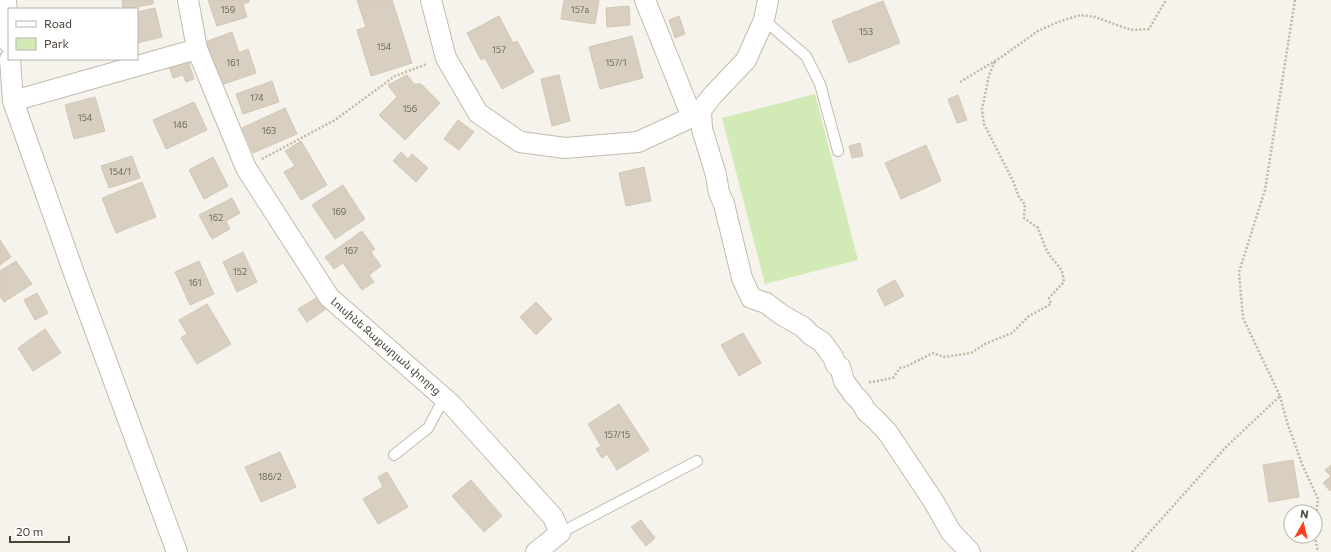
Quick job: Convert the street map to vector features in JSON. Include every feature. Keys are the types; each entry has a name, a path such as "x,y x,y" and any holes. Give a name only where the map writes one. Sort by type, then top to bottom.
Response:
{"street":[{"path":"6,0 8,29"},
{"name":"Լուսինե Զաքարյան փողոց","path":"188,0 196,49 246,168 329,297 452,405 553,517 560,533"},
{"path":"431,0 446,58 478,113 520,142 565,148 638,142 696,113 746,60 764,20 768,0"},
{"path":"645,0 702,128 716,175 719,192 724,204 742,278 751,298 766,303 782,315 804,327 811,335 822,342 833,357 836,365 840,367 844,381 854,396 861,402 866,411 888,433 934,502 951,532 970,552"},
{"path":"13,100 196,49"},
{"path":"10,60 13,100 75,276 177,552"},
{"path":"536,552 560,533"}],"lane":[{"path":"764,20 806,56 820,84 838,151"},
{"path":"394,455 428,428 444,398"},
{"path":"560,533 697,461"}],"path":[{"path":"960,82 996,61 1038,31 1058,22 1080,16 1095,17 1131,30 1149,29 1166,0"},
{"path":"1295,0 1265,190 1239,272 1243,318 1280,396 1287,422 1302,464 1318,499 1317,504"},
{"path":"246,168 335,120 395,76 446,58"},
{"path":"840,367 852,370 856,376 864,382 876,382 884,378 893,378 900,368 933,353 944,357 971,353 985,344 1012,333 1029,316 1051,304 1049,298 1064,282 1062,271 1058,264 1050,256 1038,228 1024,218 1025,204 1018,197 1013,181 984,124 982,109 989,75 996,61"},
{"path":"1132,552 1225,448 1280,396"}],"green space":[{"path":"815,94 858,260 765,284 722,118"}],"building":[{"path":"122,0 153,0 153,4 123,8"},
{"path":"208,0 249,0 249,2 243,4 247,17 217,26"},
{"path":"357,0 392,0 412,63 371,76 357,30 366,27"},
{"path":"564,0 599,0 595,24 561,19"},
{"path":"883,1 900,43 849,63 832,21"},
{"path":"629,6 630,25 607,27 606,8"},
{"path":"155,8 162,37 138,43 138,12"},
{"path":"499,16 513,43 517,41 534,72 502,89 485,58 481,60 467,33"},
{"path":"679,16 685,34 675,38 669,20"},
{"path":"232,32 239,53 248,49 256,73 221,85 205,42"},
{"path":"632,36 643,78 600,89 589,47"},
{"path":"187,57 194,79 186,82 183,75 173,78 168,63"},
{"path":"407,75 414,84 421,84 440,103 405,140 379,115 397,97 388,85"},
{"path":"559,75 570,121 552,126 541,79"},
{"path":"272,81 279,102 243,114 236,94"},
{"path":"958,95 967,120 957,123 948,99"},
{"path":"95,97 105,131 74,139 65,105"},
{"path":"194,102 207,130 166,149 153,120"},
{"path":"285,108 297,134 253,153 242,128"},
{"path":"458,120 474,132 459,150 444,139"},
{"path":"301,141 327,185 301,200 284,172 295,166 285,151"},
{"path":"860,143 863,156 852,158 849,146"},
{"path":"926,145 941,181 901,199 885,163"},
{"path":"401,152 408,159 412,154 428,168 416,182 393,161"},
{"path":"132,156 140,178 109,188 101,166"},
{"path":"213,157 228,186 204,199 189,170"},
{"path":"644,167 651,201 626,206 619,173"},
{"path":"142,182 156,217 116,233 102,198"},
{"path":"343,185 365,219 335,239 312,205"},
{"path":"232,198 240,213 226,221 230,229 212,239 199,215"},
{"path":"362,231 375,249 371,252 381,266 369,275 374,282 362,290 343,263 334,269 325,257"},
{"path":"0,240 11,257 0,265"},
{"path":"243,252 257,282 237,292 223,262"},
{"path":"16,261 32,284 4,302 0,296 0,271"},
{"path":"199,261 214,294 190,305 175,272"},
{"path":"895,280 904,296 885,306 877,290"},
{"path":"37,293 48,313 35,320 24,300"},
{"path":"318,297 326,309 307,322 298,309"},
{"path":"536,302 552,319 536,335 520,317"},
{"path":"207,304 231,344 197,364 181,338 187,334 179,320"},
{"path":"45,329 61,353 33,371 18,348"},
{"path":"743,333 761,363 739,376 721,345"},
{"path":"619,404 649,450 617,470 607,454 602,458 596,449 601,446 588,424"},
{"path":"280,452 296,487 261,502 245,467"},
{"path":"1293,460 1299,497 1269,502 1263,465"},
{"path":"1331,465 1331,476 1325,470"},
{"path":"387,472 408,507 378,524 363,499 383,487 378,477"},
{"path":"1331,476 1331,490 1330,491 1323,483"},
{"path":"471,480 502,516 484,532 452,496"},
{"path":"641,520 655,538 646,546 631,527"}]}
